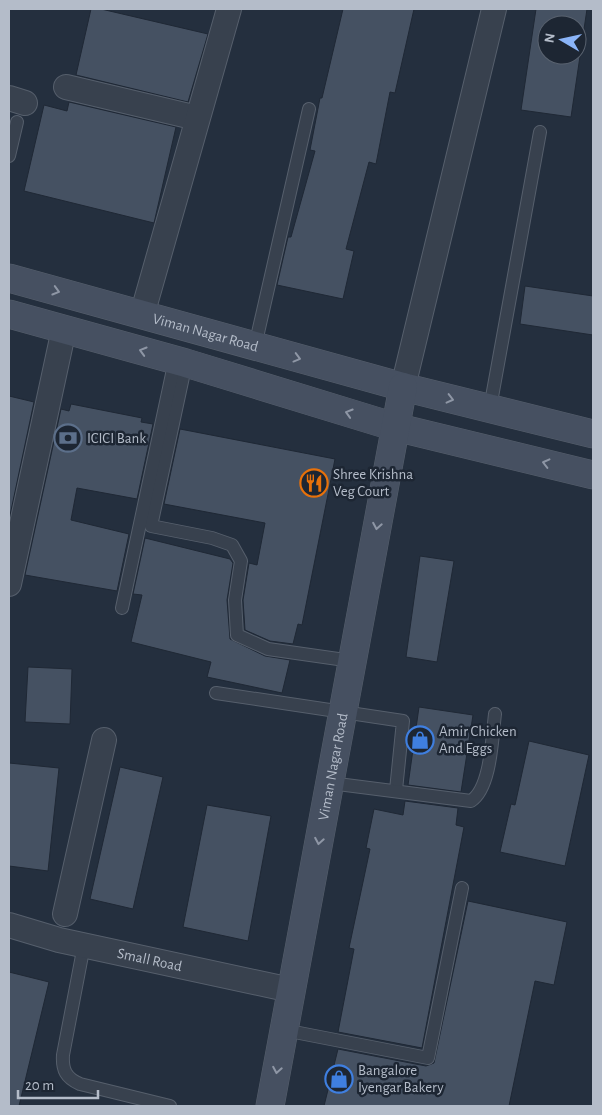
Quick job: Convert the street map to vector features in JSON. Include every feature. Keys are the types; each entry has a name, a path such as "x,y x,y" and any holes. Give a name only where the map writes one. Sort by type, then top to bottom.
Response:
{"street":[{"path":"142,315 229,9"},
{"path":"403,387 494,9"},
{"path":"66,87 197,118"},
{"name":"Viman Nagar Road","path":"9,278 403,387 593,434"},
{"path":"9,314 180,361 395,427 593,475"},
{"path":"9,584 64,329"},
{"name":"Viman Nagar Road","path":"273,1105 291,990 403,387"},
{"path":"62,927 104,740"},
{"name":"Small Road","path":"9,925 62,927 84,945 291,990"}],"lane":[{"path":"9,156 17,108"},
{"path":"255,346 309,109"},
{"path":"490,408 540,132"},
{"path":"122,608 180,361"},
{"path":"180,361 151,526 212,538 232,545 241,560 235,600 237,634 268,649 352,661"},
{"path":"216,692 403,721 396,790"},
{"path":"330,783 471,801 479,796 485,780 495,714"},
{"path":"284,1030 428,1058 462,888"},
{"path":"84,945 63,1055 63,1066 66,1075 80,1084 170,1106"}],"building":[{"path":"91,9 101,9 208,34 188,102 76,75"},
{"path":"343,9 414,9 395,93 390,92 376,164 369,162 346,249 354,251 343,299 277,285 288,237 291,237 315,151 310,150 320,98 322,98"},
{"path":"536,9 587,9 586,15 537,15 537,65 579,65 571,117 521,110"},
{"path":"69,102 176,127 154,223 24,191 44,105 67,111"},
{"path":"525,286 593,296 593,335 520,324"},
{"path":"9,396 34,402 9,520"},
{"path":"71,404 142,418 141,422 153,424 137,499 77,488 71,520 129,534 117,591 25,575 61,409 69,411"},
{"path":"180,429 335,459 302,625 298,624 293,644 270,641 245,630 243,600 249,563 257,565 265,523 164,504"},
{"path":"145,538 230,559 233,563 227,600 230,639 265,656 290,660 282,693 207,677 211,662 131,642 142,595 133,594"},
{"path":"420,556 454,561 437,662 406,657"},
{"path":"28,667 72,669 70,724 25,722"},
{"path":"419,707 473,715 461,792 408,785"},
{"path":"529,741 589,755 565,866 500,852 511,804 515,805"},
{"path":"9,763 59,768 48,871 9,866"},
{"path":"120,767 163,777 133,909 90,899"},
{"path":"405,801 458,808 456,825 464,827 422,1048 338,1032 354,949 349,948 370,849 366,848 374,809 403,815"},
{"path":"207,805 271,816 248,941 183,927"},
{"path":"468,901 567,922 554,985 535,981 509,1106 324,1106 338,1049 426,1066 434,1063"},
{"path":"9,972 49,982 19,1106 9,1106"}],"place":[{"name":"ICICI Bank","path":"68,438"},
{"name":"Shree Krishna Veg Court","path":"314,483"},
{"name":"Amir Chicken And Eggs","path":"420,740"},
{"name":"Bangalore Iyengar Bakery","path":"339,1079"}]}
